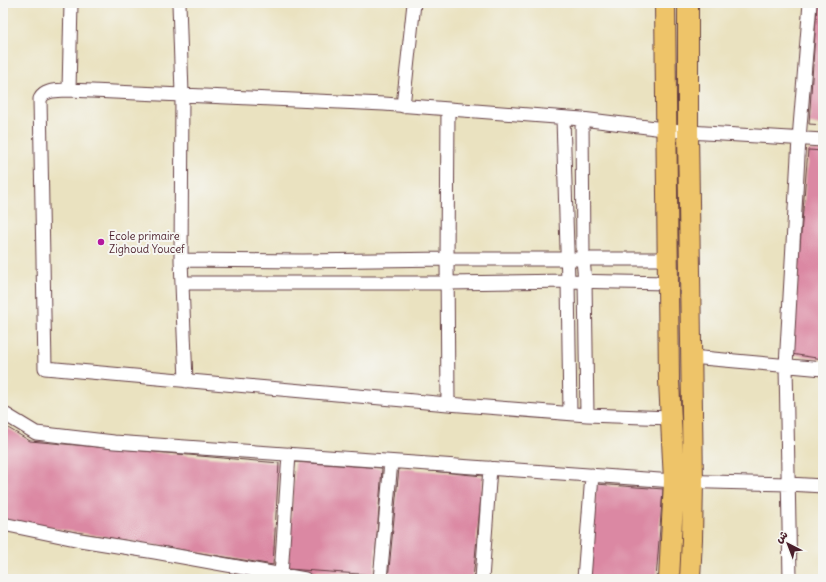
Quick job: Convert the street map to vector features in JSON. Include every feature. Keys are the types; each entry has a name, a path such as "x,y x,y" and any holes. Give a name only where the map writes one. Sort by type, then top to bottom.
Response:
{"main road":[{"path":"665,3 669,381 672,418 692,539 690,579"},
{"path":"669,579 683,481 691,357 688,3"}],"street":[{"path":"69,90 71,3"},
{"path":"180,3 182,94 181,260 186,381"},
{"path":"403,106 414,3"},
{"path":"790,579 786,366 799,138 810,3"},
{"path":"672,418 570,414 45,368 40,99 42,95 46,92 69,90 182,94 403,106 563,118 688,132 823,140"},
{"path":"448,109 448,404"},
{"path":"563,118 570,414"},
{"path":"582,120 583,259 587,415"},
{"path":"181,260 303,261 447,259 668,259"},
{"path":"182,283 447,283 568,281 668,283"},
{"path":"691,357 823,369"},
{"path":"3,413 36,433 114,442 683,481 823,486"},
{"path":"281,575 289,454"},
{"path":"380,579 391,462"},
{"path":"482,579 490,468"},
{"path":"584,579 592,475"},
{"path":"3,524 80,540 305,579"}],"building":[{"path":"817,3 823,3 823,125 809,124"},
{"path":"808,150 823,151 823,359 791,354"},
{"path":"3,425 30,441 279,463 273,565 3,520"},
{"path":"295,462 382,468 374,575 287,569"},
{"path":"399,468 483,476 473,579 388,579"},
{"path":"596,484 663,489 656,579 588,579"}],"place":[{"name":"Ecole primaire Zighoud Youcef","path":"101,242"}]}
